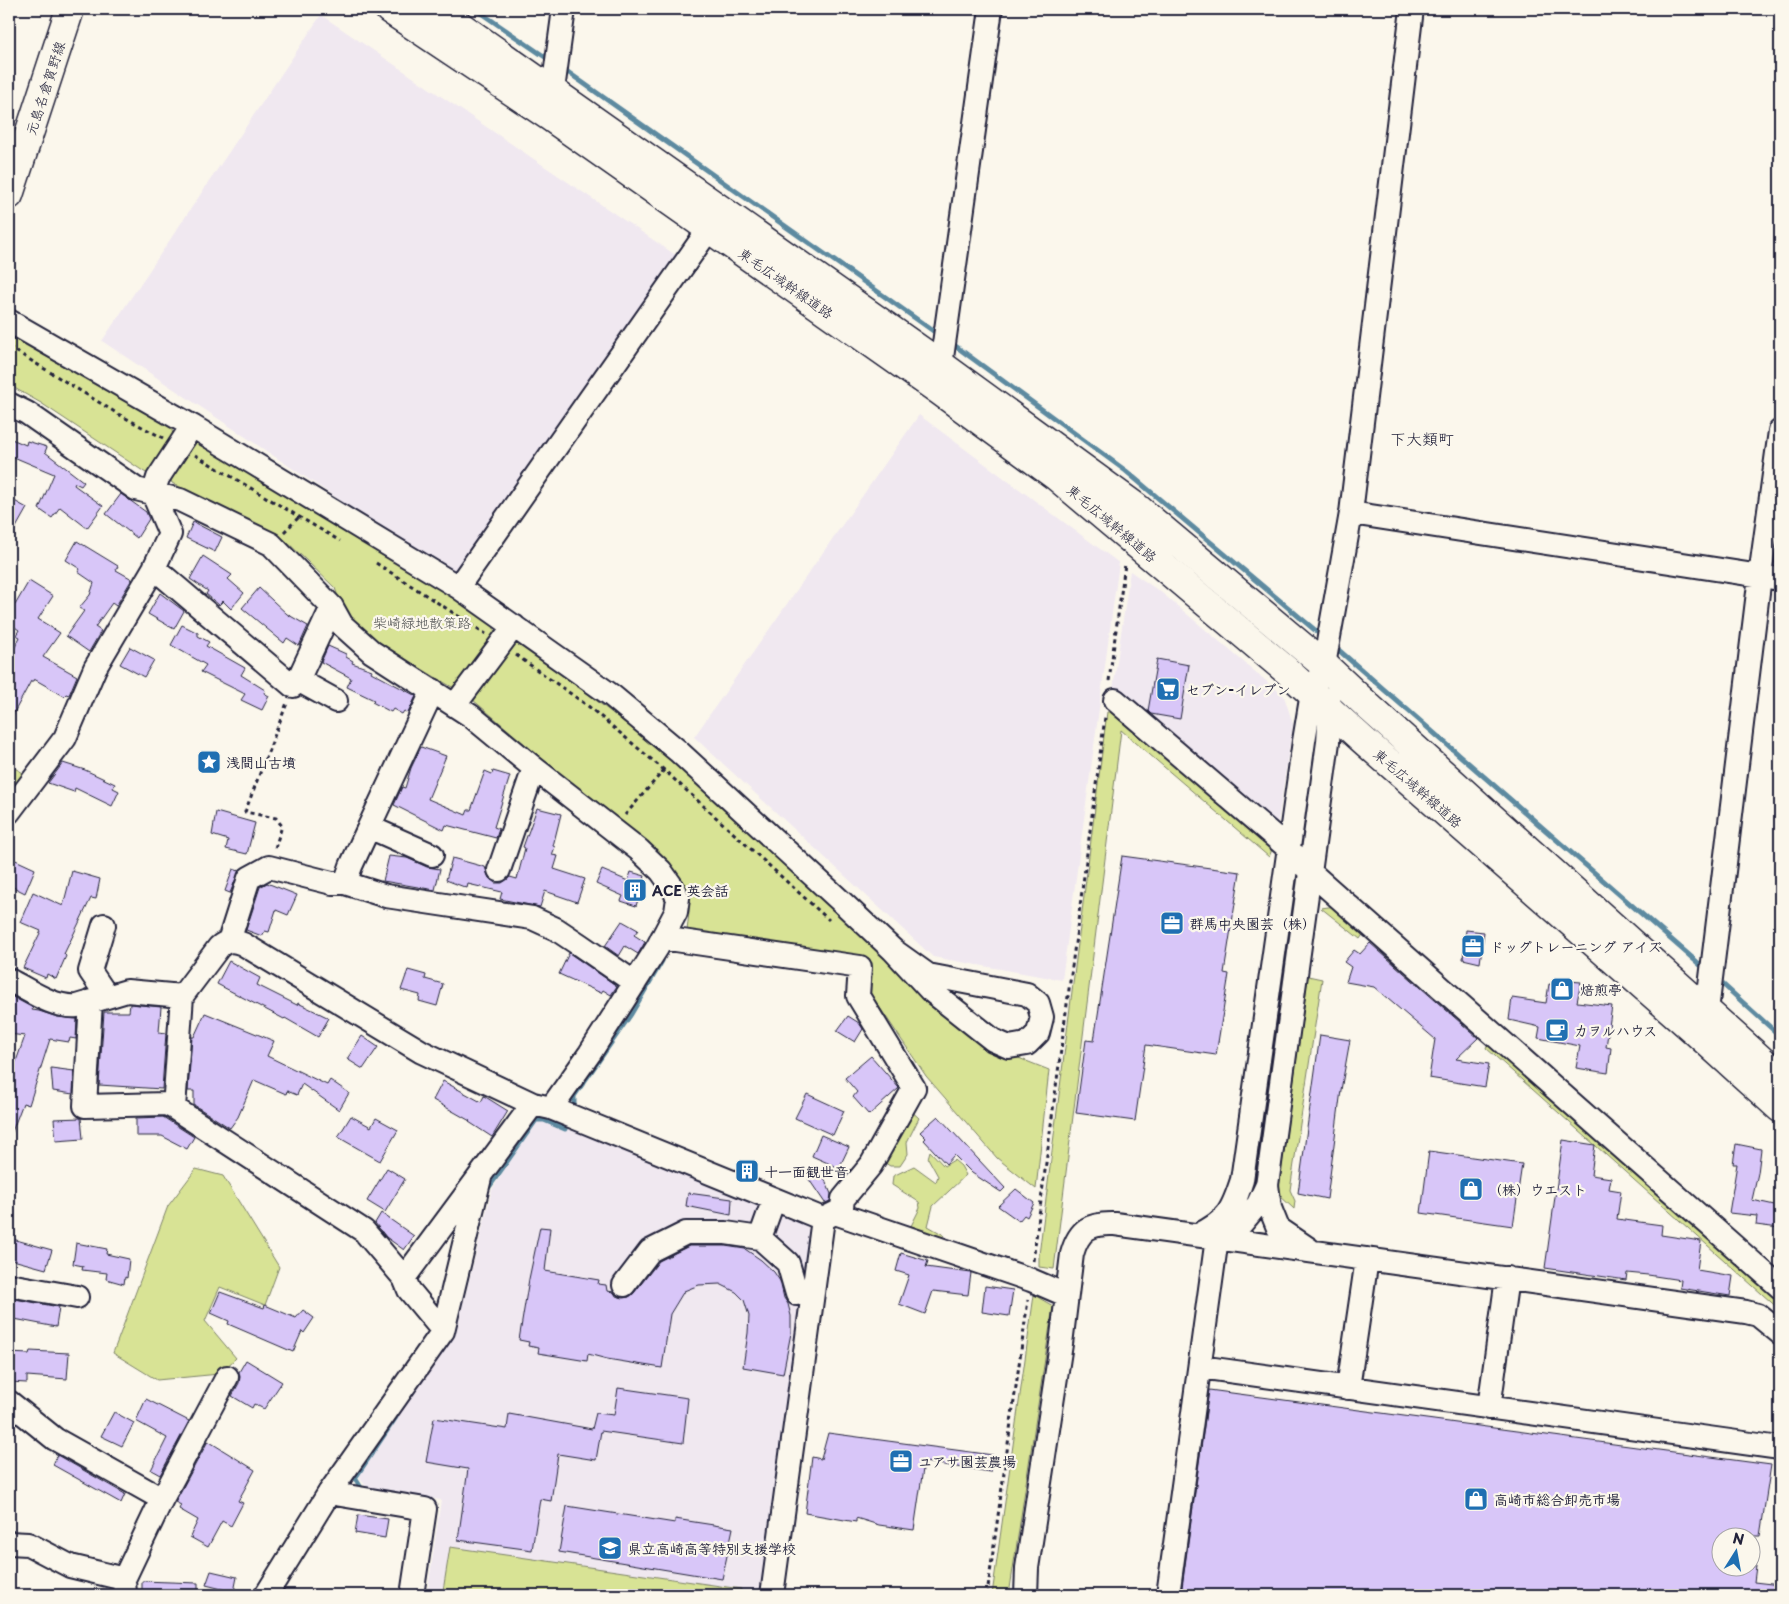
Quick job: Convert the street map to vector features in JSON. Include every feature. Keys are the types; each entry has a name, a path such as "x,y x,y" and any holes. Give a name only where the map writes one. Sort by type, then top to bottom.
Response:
{"main road":[{"name":"元島名倉賀野線","path":"9,195 70,9"},
{"name":"東毛広域幹線道路","path":"388,9 549,116 940,390 1057,477 1321,701 1780,1108"},
{"name":"東毛広域幹線道路","path":"436,9 941,365 1136,507 1324,665 1780,1077"}],"street":[{"path":"553,90 564,9"},
{"path":"941,365 991,9"},
{"path":"1168,1595 1200,1367 1208,1236 1234,1206 1242,1180 1289,849 1321,701 1324,665 1351,513 1412,9"},
{"path":"458,587 709,228"},
{"path":"9,321 192,426 458,587 611,695 678,751 893,950 930,990 993,1040 1009,1047 1027,1044 1038,1033 1042,1017 1038,1003 1027,994 928,976 893,950"},
{"path":"9,404 27,413 123,482 136,489 180,500 271,544 332,607 342,626 372,652 433,690 470,716 639,850 660,871 678,898 676,912 662,938 590,1054 480,1178 404,1278"},
{"path":"9,812 65,738 95,668 154,568 170,534 153,494 158,478 192,426"},
{"path":"1707,1011 1770,577 1780,431"},
{"path":"1351,513 1770,577"},
{"path":"154,568 293,686"},
{"path":"332,607 298,680 336,702"},
{"path":"455,705 514,626"},
{"path":"345,883 351,866 433,690"},
{"path":"1110,699 1289,849 1310,872 1780,1287"},
{"path":"1312,1251 1278,1228 1270,1208 1267,1184 1328,742 1321,701"},
{"path":"499,870 534,768"},
{"path":"369,827 432,855"},
{"path":"229,941 249,878 269,867 332,883 345,883 386,896 532,918 556,929 580,944 635,983"},
{"path":"104,925 90,971 99,999 85,1106 166,1104 174,1108 364,1231 404,1278 409,1290 443,1331"},
{"path":"662,938 860,967 858,996 914,1088 871,1165 843,1199 832,1217 772,1595"},
{"path":"174,1108 182,996 219,947 225,942 233,941 243,944 422,1052 542,1106 774,1199 1031,1280 1066,1295"},
{"path":"9,980 55,1003 68,1006 127,991 182,996"},
{"path":"266,1595 330,1493 443,1331 480,1178"},
{"path":"1242,1180 1251,1213 1258,1229 1270,1245"},
{"path":"1208,1236 1242,1223 1258,1204 1267,1184"},
{"path":"760,1238 774,1199"},
{"path":"1026,1595 1027,1568 1072,1254 1075,1242 1083,1231 1091,1226 1115,1224 1208,1236 1746,1312 1758,1315 1780,1333"},
{"path":"624,1285 650,1251 686,1233 726,1233 760,1238 788,1262 797,1294"},
{"path":"1348,1388 1367,1259"},
{"path":"1489,1408 1507,1278"},
{"path":"9,1286 77,1297"},
{"path":"1200,1367 1780,1448"},
{"path":"9,1543 28,1544 70,1566 124,1587 162,1499 227,1377"},
{"path":"9,1402 55,1439 162,1499"},
{"path":"330,1493 425,1509 412,1595"}],"path":[{"path":"9,347 118,414 179,446 348,546"},
{"path":"372,560 500,644 588,706 664,770 830,921"},
{"path":"987,1595 1110,699 1125,560"},
{"path":"269,867 282,826 276,818 245,812 293,686"},
{"path":"612,830 664,770"}],"shaded area":[{"path":"321,15 677,256 453,576 102,341"},
{"path":"919,415 1119,563 1062,980 933,957 694,737"},
{"path":"1130,571 1162,593 1284,696 1293,724 1277,828 1113,689"},
{"path":"535,1117 544,1117 807,1226 813,1238 762,1595 427,1595 441,1500 366,1487 358,1474 455,1335 492,1190"}],"green space":[{"path":"9,336 171,426 173,435 156,470 146,473 41,403 9,385"},
{"name":"柴崎緑地散策路","path":"200,443 446,589 493,624 495,634 458,687 452,687 379,644 342,608 335,588 284,539 172,483 170,478 187,445"},
{"name":"柴崎緑地散策路","path":"523,643 681,767 991,1047 1049,1070 1036,1189 997,1158 926,1076 870,993 867,981 869,958 687,931 690,903 671,868 473,700 510,644"},
{"path":"1113,711 1273,847 1269,857 1121,730 1054,1269 1039,1267 1039,1255 1107,712"},
{"path":"9,765 27,775 9,802"},
{"path":"1336,906 1366,930 1360,939 1321,908"},
{"path":"1308,976 1322,979 1290,1190 1295,1201 1294,1209 1278,1194"},
{"path":"1489,1041 1780,1296 1780,1310 1486,1048"},
{"path":"910,1110 919,1118 907,1142 908,1154 900,1166 890,1166 879,1159"},
{"path":"930,1151 944,1166 954,1160 961,1166 966,1175 933,1206 928,1226 944,1235 941,1239 911,1226 920,1208 919,1202 892,1185 893,1176 914,1166 936,1182 938,1176 928,1158"},
{"path":"196,1169 223,1176 279,1267 265,1305 220,1287 205,1321 236,1358 219,1374 157,1380 113,1353 168,1206"},
{"path":"1034,1295 1053,1306 1009,1595 992,1595"},
{"path":"450,1547 741,1589 740,1595 473,1595 443,1591"}],"building":[{"path":"9,438 26,445 27,441 47,447 45,452 84,482 81,486 75,483 74,485 103,506 87,528 60,507 52,518 39,509 54,474 9,455"},
{"path":"121,494 146,512 149,519 137,538 106,514"},
{"path":"9,498 27,508 9,540"},
{"path":"193,522 222,537 215,552 186,538"},
{"path":"77,541 118,566 116,570 132,579 116,606 112,603 95,627 101,631 89,652 66,636 84,611 79,608 90,595 94,583 78,572 80,569 66,560"},
{"path":"203,556 232,575 228,579 244,593 231,609 223,601 219,605 206,594 208,591 190,579"},
{"path":"29,581 53,596 38,619 60,633 43,657 77,676 69,695 66,694 64,696 34,679 31,681 9,722 9,659 20,637 16,635 19,630 9,623 9,601 15,605"},
{"path":"259,588 287,614 308,626 299,646 287,638 284,643 242,608"},
{"path":"160,593 184,611 174,629 148,614"},
{"path":"182,625 198,633 198,636 209,642 206,646 245,668 241,675 265,690 264,693 269,696 262,710 241,700 245,694 201,672 206,665 171,645"},
{"path":"328,646 346,654 346,657 353,661 352,663 372,670 371,672 416,696 408,713 404,711 402,714 393,709 391,712 372,702 374,700 347,687 351,678 321,662"},
{"path":"130,647 154,660 144,677 120,664"},
{"name":"セブン-イレブン","path":"1157,659 1189,665 1180,719 1151,714 1148,711"},
{"path":"421,747 446,756 428,799 466,815 468,810 471,810 485,771 492,774 493,771 510,776 494,827 499,829 496,838 446,825 444,830 394,805 402,787 405,788 411,768"},
{"path":"63,763 85,770 115,784 113,788 119,791 112,806 75,788 74,792 48,783"},
{"path":"537,808 561,814 553,846 555,847 552,855 558,856 554,869 585,879 577,902 545,891 540,907 500,899 502,892 468,884 467,888 446,880 452,858 485,867 489,878 495,883 502,883 510,877 517,879 525,848 523,847"},
{"path":"216,812 255,823 247,854 226,849 228,840 212,835"},
{"path":"389,856 407,858 427,867 440,869 435,890 383,881"},
{"name":"群馬中央園芸（株）","path":"1122,856 1240,872 1224,973 1229,974 1216,1055 1146,1045 1135,1121 1076,1113 1086,1040 1094,1041"},
{"path":"9,857 35,869 25,893 9,885"},
{"path":"233,869 239,871 230,893 225,891"},
{"path":"602,870 628,881 631,872 645,876 636,906 621,901 623,896 596,884"},
{"path":"72,871 100,879 96,899 91,898 64,954 66,956 56,979 47,974 46,978 23,968 41,931 20,922 33,892 63,906"},
{"path":"267,883 297,895 288,915 276,910 269,932 265,931 262,936 246,930 260,887"},
{"path":"622,921 638,930 634,935 645,942 638,954 625,946 619,956 605,946"},
{"name":"ドッグトレーニング アイズ","path":"1466,930 1484,932 1480,963 1463,959"},
{"path":"1370,943 1478,1038 1456,1059 1489,1064 1485,1087 1429,1078 1435,1039 1374,987 1346,982 1351,967 1344,962 1354,950 1360,954"},
{"path":"569,953 617,986 611,995 603,990 601,993 559,974"},
{"path":"229,961 260,978 257,985 297,1005 298,1003 329,1018 318,1037 217,984"},
{"path":"408,970 426,975 425,979 443,984 437,1006 419,1001 420,995 401,990"},
{"path":"1555,980 1581,982 1577,1002 1612,1006 1606,1047 1611,1048 1608,1073 1576,1068 1580,1046 1538,1038 1540,1027 1509,1020 1512,998 1546,1003 1549,984 1554,985"},
{"path":"9,995 33,1008 32,1010 57,1017 77,1019 76,1039 70,1038 69,1042 50,1039 29,1105 23,1103 10,1137 9,1081 25,1036 9,1034"},
{"path":"130,1004 161,1007 159,1032 166,1033 162,1089 99,1085 104,1012 129,1012"},
{"path":"205,1013 274,1041 267,1056 327,1085 330,1080 349,1093 339,1110 302,1084 297,1095 287,1091 286,1094 254,1080 238,1117 230,1128 194,1105 194,1091 188,1091 192,1037 194,1037"},
{"path":"848,1016 859,1023 863,1029 855,1042 837,1031"},
{"path":"1320,1035 1350,1040 1341,1090 1327,1199 1298,1193"},
{"path":"362,1036 378,1047 363,1069 347,1059"},
{"path":"871,1056 899,1088 869,1115 853,1097 857,1092 845,1078"},
{"path":"51,1068 74,1071 73,1094 53,1091"},
{"path":"443,1081 481,1102 484,1096 508,1111 492,1137 470,1121 433,1100"},
{"path":"807,1094 844,1111 833,1135 795,1118"},
{"path":"351,1116 371,1127 376,1118 398,1130 380,1161 338,1137"},
{"path":"938,1116 1005,1188 1001,1192 972,1173 954,1155 946,1164 924,1140 926,1138 920,1132"},
{"path":"163,1117 194,1137 187,1149 162,1136 136,1136 136,1118"},
{"path":"81,1118 83,1139 56,1141 54,1119"},
{"path":"821,1135 849,1147 839,1168 812,1156"},
{"path":"1563,1140 1595,1145 1591,1175 1611,1178 1609,1189 1621,1191 1617,1219 1662,1225 1661,1235 1701,1241 1697,1270 1733,1276 1730,1296 1680,1288 1681,1280 1648,1275 1627,1273 1626,1280 1545,1268"},
{"path":"1736,1144 1761,1149 1752,1200 1779,1206 1779,1228 1756,1225 1757,1216 1729,1213 1737,1164 1733,1164"},
{"name":"（株）ウエスト","path":"1429,1151 1522,1164 1513,1226 1421,1213"},
{"path":"387,1168 405,1179 385,1212 367,1201"},
{"path":"821,1170 831,1194 830,1201 825,1203 808,1178"},
{"path":"1016,1189 1034,1203 1027,1217 1024,1215 1019,1221 998,1206"},
{"path":"688,1193 732,1199 731,1215 686,1206"},
{"path":"381,1213 414,1236 404,1250 386,1237 375,1223"},
{"path":"540,1227 550,1228 545,1271 599,1280 598,1284 606,1285 607,1291 614,1292 616,1296 623,1298 629,1297 634,1293 659,1261 689,1246 725,1246 745,1249 774,1272 780,1281 784,1298 788,1304 791,1316 791,1333 783,1374 743,1367 749,1316 744,1300 736,1292 720,1284 699,1285 684,1291 670,1314 662,1368 588,1354 587,1361 538,1353 539,1348 528,1346 529,1342 519,1340"},
{"path":"9,1238 52,1250 46,1269 9,1259"},
{"path":"76,1243 107,1249 106,1254 129,1259 127,1278 125,1277 124,1284 106,1279 107,1273 82,1270 83,1266 73,1264"},
{"path":"901,1253 928,1261 926,1267 971,1273 968,1295 933,1291 925,1314 899,1304 909,1275 896,1271"},
{"path":"985,1286 1013,1290 1009,1316 982,1312"},
{"path":"220,1292 264,1308 265,1305 296,1318 303,1310 314,1318 304,1333 302,1331 293,1352 228,1324 229,1321 211,1313"},
{"path":"9,1298 59,1307 56,1327 9,1318"},
{"path":"30,1351 69,1353 67,1379 27,1376 27,1383 9,1382 9,1353 29,1354"},
{"path":"246,1360 282,1382 264,1409 254,1404 252,1408 232,1396 239,1383 239,1372"},
{"path":"618,1388 688,1398 683,1443 601,1431 596,1460 558,1454 551,1501 540,1499 532,1550 458,1540 468,1469 426,1462 434,1418 507,1429 509,1414 592,1429 596,1413 614,1415"},
{"name":"高崎市総合卸売市場","path":"1209,1390 1771,1465 1762,1526 1712,1526 1712,1576 1755,1576 1754,1582 1780,1585 1780,1595 1181,1595"},
{"path":"146,1399 189,1421 160,1475 151,1470 167,1438 136,1421"},
{"path":"114,1412 134,1423 122,1446 101,1436"},
{"path":"828,1433 993,1455 991,1472 924,1462 914,1530 879,1525 856,1518 856,1522 805,1513 812,1457 821,1459"},
{"path":"208,1441 255,1470 238,1501 243,1503 231,1526 222,1521 208,1547 190,1537 198,1520 179,1509 181,1505 175,1502"},
{"path":"57,1455 125,1494 121,1503 53,1465"},
{"path":"567,1506 675,1523 675,1519 733,1528 722,1579 559,1552"},
{"path":"358,1515 388,1519 385,1538 355,1533"},
{"path":"211,1571 237,1577 234,1592 206,1585"},
{"path":"142,1581 198,1583 198,1595 142,1595"}],"waterway":[{"path":"475,9 551,61"},
{"path":"562,68 939,335"},
{"path":"950,342 1126,471 1322,636"},
{"path":"1334,646 1705,969"},
{"path":"574,1106 574,1096 631,1014 662,961"},
{"path":"1717,979 1780,1036"},
{"path":"487,1190 536,1120 544,1120 565,1129"},
{"path":"363,1491 355,1478 396,1417"}],"place":[{"name":"セブン-イレブン","path":"1168,689"},
{"name":"浅間山古墳","path":"209,762"},
{"name":"ACE 英会話","path":"635,890"},
{"name":"群馬中央園芸（株）","path":"1172,923"},
{"name":"ドッグトレーニング アイズ","path":"1473,946"},
{"name":"焙煎亭","path":"1562,989"},
{"name":"カヲルハウス","path":"1557,1030"},
{"name":"十一面観世音","path":"747,1171"},
{"name":"（株）ウエスト","path":"1471,1189"},
{"name":"ユアサ園芸農場","path":"901,1461"},
{"name":"高崎市総合卸売市場","path":"1476,1499"},
{"name":"県立高崎高等特別支援学校","path":"610,1548"}],"district":[{"name":"下大類町","path":"1422,438"}]}
